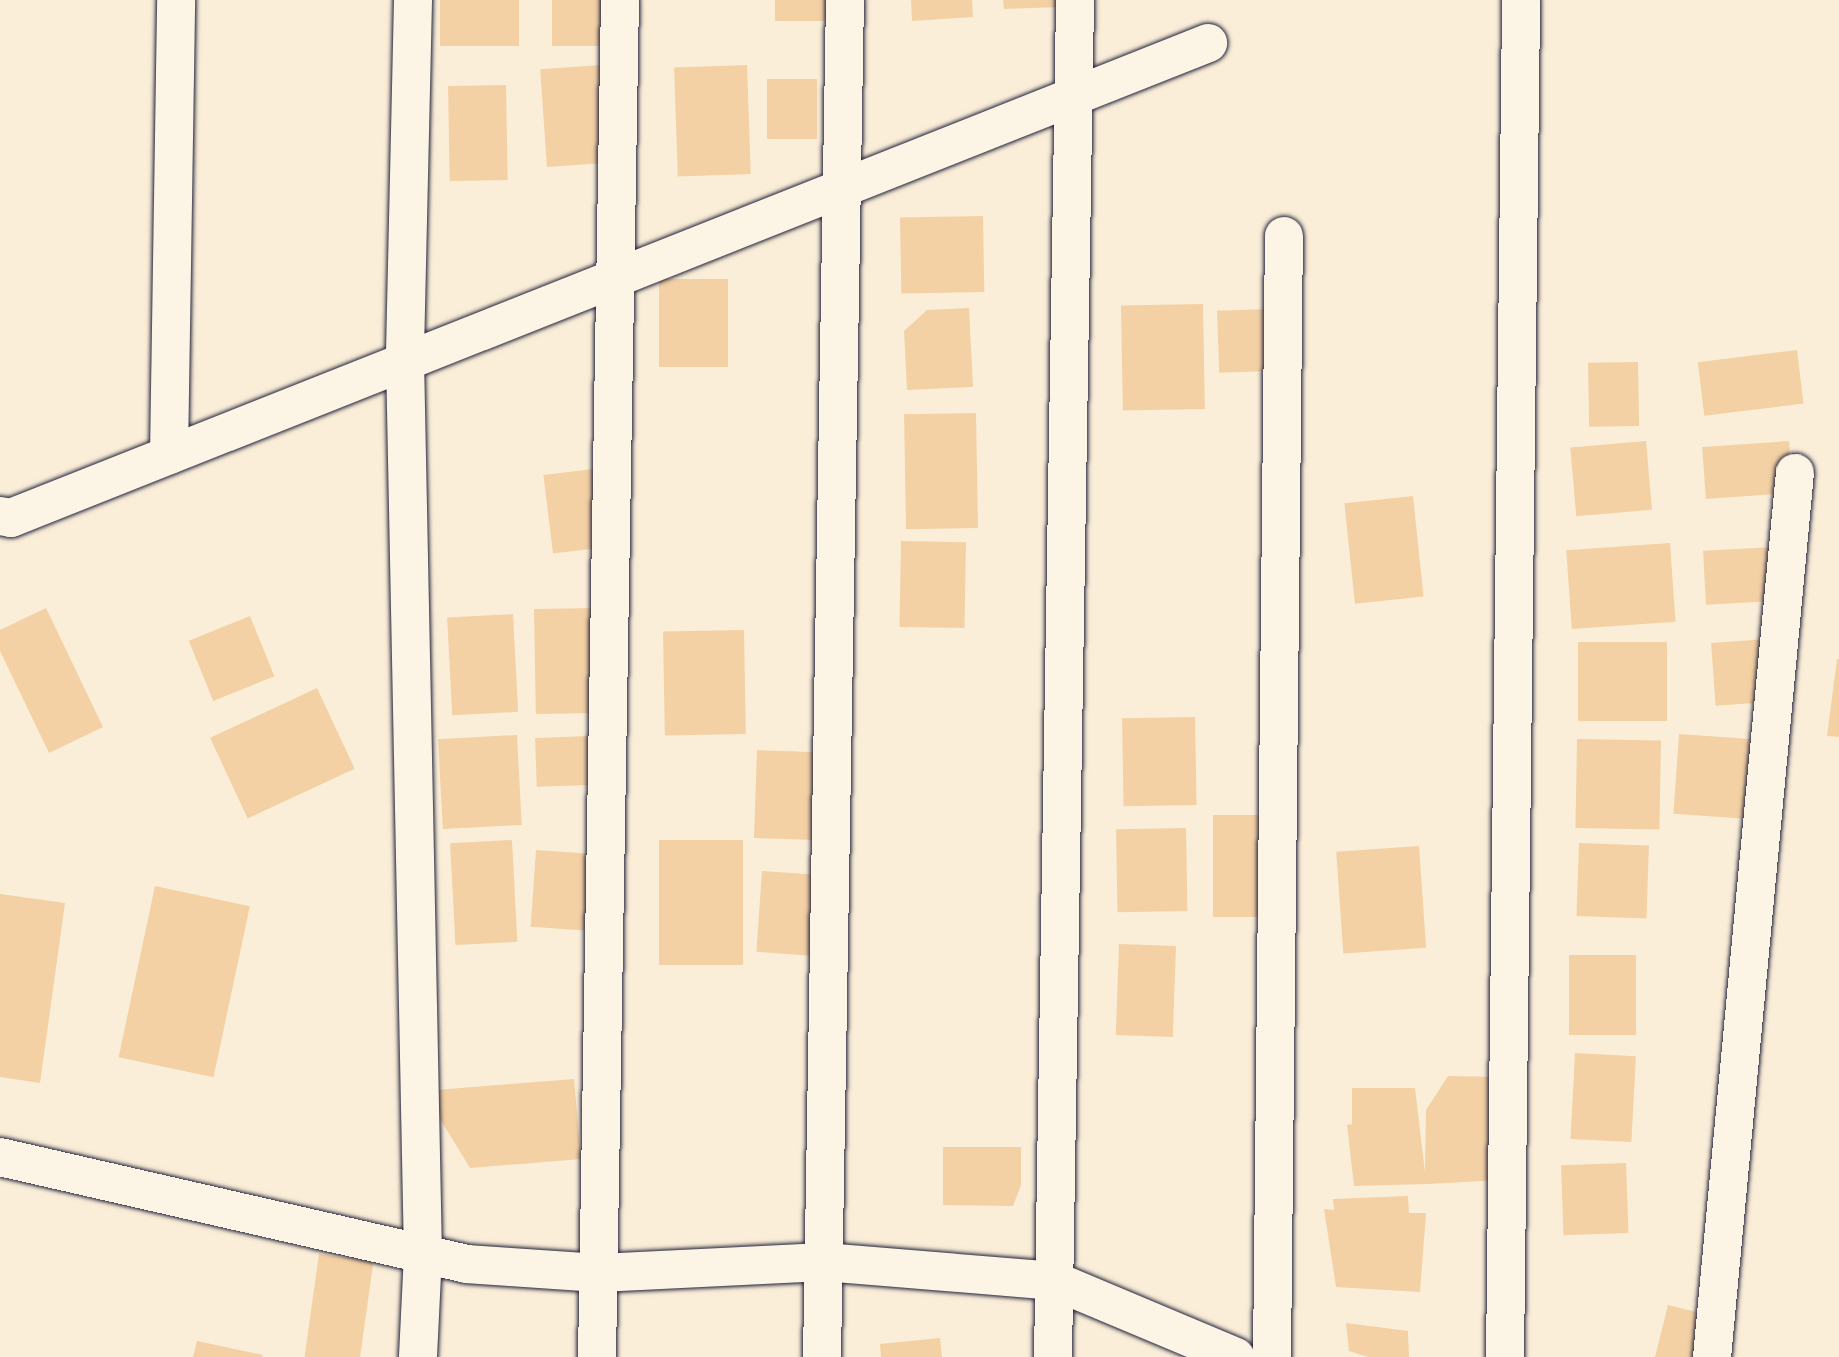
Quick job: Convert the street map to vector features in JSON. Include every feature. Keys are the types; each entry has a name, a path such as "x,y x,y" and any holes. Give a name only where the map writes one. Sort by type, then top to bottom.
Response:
{"street":[{"path":"168,455 176,0"},
{"path":"413,0 405,359 423,1254 418,1357"},
{"path":"597,1357 620,0"},
{"path":"822,1357 846,0"},
{"path":"1053,1357 1075,0"},
{"path":"1506,1357 1522,0"},
{"path":"0,516 11,518 1208,42"},
{"path":"1272,1357 1284,236"},
{"path":"1712,1357 1795,473"},
{"path":"0,1157 466,1264 599,1273 824,1262 1055,1282 1236,1357"}],"building":[{"path":"440,0 519,0 519,46 440,46"},
{"path":"552,0 629,0 629,46 552,46"},
{"path":"775,0 836,0 836,21 775,21"},
{"path":"911,0 972,0 973,17 912,21"},
{"path":"1003,0 1063,0 1063,7 1004,9"},
{"path":"601,65 608,163 547,167 540,69"},
{"path":"747,65 751,174 678,176 674,68"},
{"path":"767,79 817,79 817,139 767,139"},
{"path":"506,85 508,180 450,181 448,86"},
{"path":"983,216 984,292 901,293 900,217"},
{"path":"659,279 728,279 728,367 659,367"},
{"path":"1203,304 1205,409 1123,410 1121,305"},
{"path":"969,308 973,387 907,390 904,331 927,310"},
{"path":"1268,309 1270,371 1219,373 1217,311"},
{"path":"1797,350 1804,404 1704,416 1698,362"},
{"path":"1638,362 1639,426 1589,427 1588,363"},
{"path":"976,413 978,528 906,529 904,414"},
{"path":"1646,441 1652,510 1576,516 1570,448"},
{"path":"1789,441 1793,493 1706,499 1702,447"},
{"path":"593,469 603,547 553,554 543,475"},
{"path":"1413,496 1424,596 1355,604 1344,503"},
{"path":"901,541 966,542 964,628 899,627"},
{"path":"1670,543 1676,622 1572,629 1566,550"},
{"path":"1774,547 1777,601 1706,605 1703,551"},
{"path":"46,608 103,727 49,753 0,651 0,630"},
{"path":"597,608 599,713 536,714 534,609"},
{"path":"513,614 518,712 452,715 447,617"},
{"path":"250,616 274,676 213,701 189,641"},
{"path":"744,630 746,734 665,735 663,631"},
{"path":"1767,639 1771,702 1716,706 1711,643"},
{"path":"1578,642 1667,642 1667,721 1578,721"},
{"path":"1839,659 1839,737 1827,736"},
{"path":"317,688 355,769 248,819 210,738"},
{"path":"1195,717 1197,805 1124,806 1122,718"},
{"path":"1679,734 1751,739 1745,819 1673,814"},
{"path":"517,735 522,825 443,829 438,739"},
{"path":"589,736 591,785 537,787 535,738"},
{"path":"1577,739 1661,740 1659,829 1575,828"},
{"path":"757,750 818,752 815,840 754,838"},
{"path":"1213,815 1291,815 1291,917 1213,917"},
{"path":"1186,828 1187,911 1117,912 1116,829"},
{"path":"512,840 517,942 455,945 450,843"},
{"path":"659,840 743,840 743,965 659,965"},
{"path":"1579,843 1649,845 1646,918 1576,916"},
{"path":"1419,846 1426,948 1343,954 1336,852"},
{"path":"536,850 594,854 588,931 531,927"},
{"path":"762,871 817,875 811,956 756,952"},
{"path":"155,886 250,906 213,1077 119,1057"},
{"path":"0,894 65,903 40,1083 0,1077"},
{"path":"1119,944 1176,946 1173,1037 1116,1035"},
{"path":"1569,955 1636,955 1636,1035 1569,1035"},
{"path":"1575,1053 1636,1056 1631,1142 1570,1139"},
{"path":"1448,1076 1502,1077 1502,1180 1354,1186 1347,1125 1352,1124 1352,1088 1415,1088 1425,1172 1426,1110"},
{"path":"574,1079 581,1159 470,1168 423,1091"},
{"path":"943,1147 1021,1147 1021,1185 1013,1206 943,1205"},
{"path":"1626,1163 1628,1233 1563,1235 1561,1165"},
{"path":"1408,1196 1409,1213 1426,1213 1420,1292 1336,1287 1324,1209 1334,1210 1333,1199"},
{"path":"319,1254 373,1262 360,1357 305,1357"},
{"path":"1668,1305 1724,1319 1715,1357 1655,1357"},
{"path":"1346,1323 1408,1331 1409,1357 1368,1357 1349,1351"},
{"path":"940,1338 942,1357 881,1357 880,1344"},
{"path":"197,1341 263,1355 193,1357"}]}
